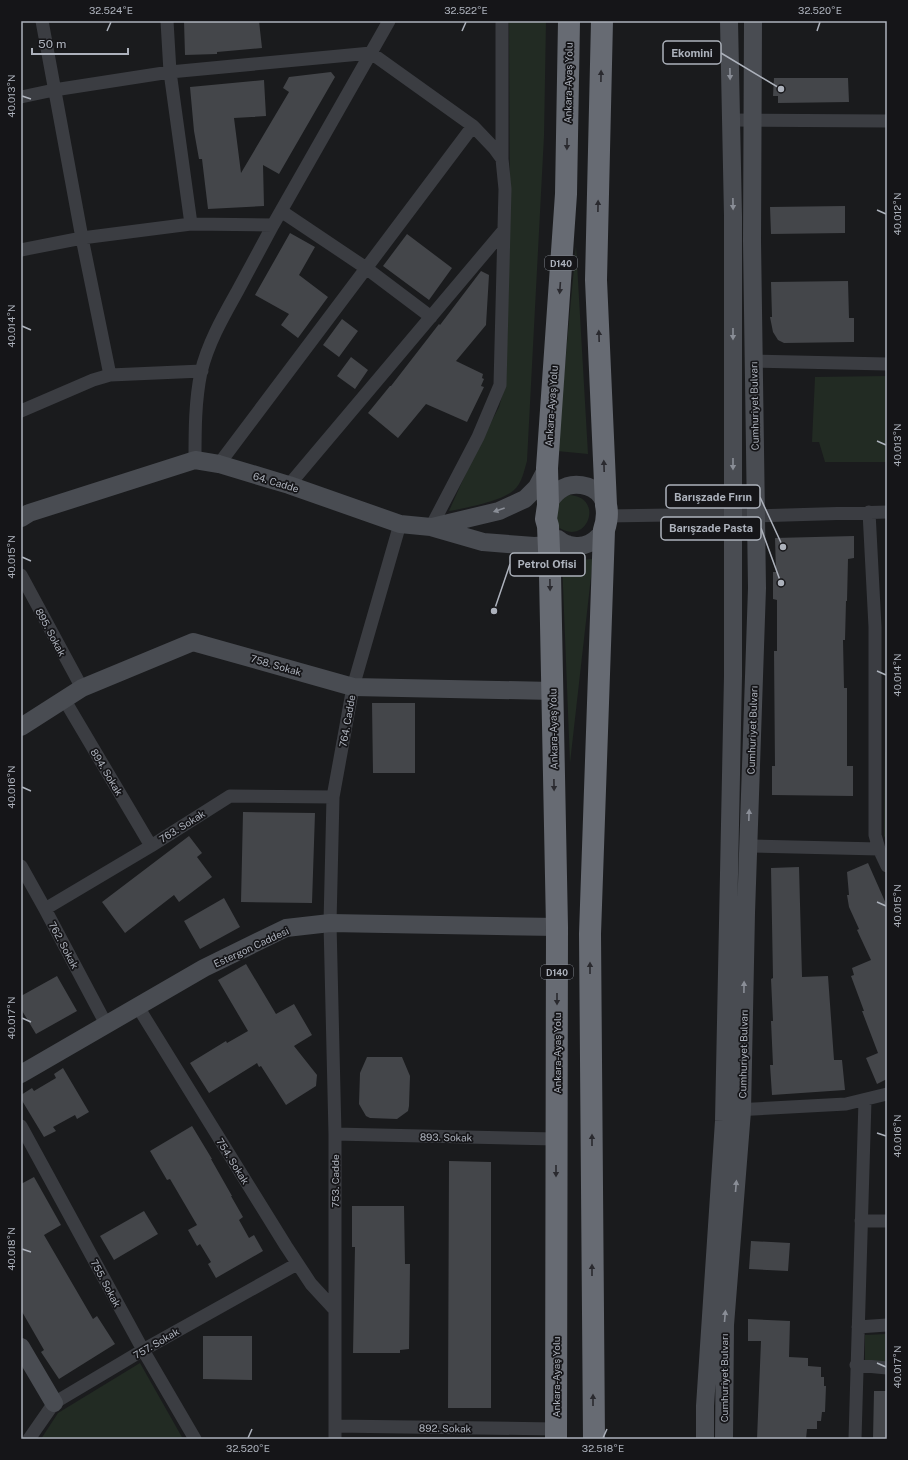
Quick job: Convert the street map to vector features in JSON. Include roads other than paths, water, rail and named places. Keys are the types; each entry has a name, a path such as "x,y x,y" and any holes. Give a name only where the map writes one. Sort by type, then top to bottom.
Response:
{"highway":[{"name":"Ankara-Ayaş Yolu","path":"556,1434 557,927 549,540 546,519 550,499 547,468 566,194 569,21"},
{"path":"594,1439 590,934 606,517 596,280 602,21"}],"main road":[{"name":"Cumhuriyet Bulvarı","path":"705,1439 705,1406 733,1110 733,216 729,21"},
{"name":"Cumhuriyet Bulvarı","path":"724,1439 724,1325 733,1110 748,846 757,588 752,241 753,21"},
{"name":"64. Cadde","path":"21,518 29,513 195,460 219,464 289,485 400,524 431,527 483,542 549,540"},
{"path":"525,499 536,486 547,468"},
{"path":"431,527 499,511 525,499 550,499 561,489 571,485 582,485 592,489 600,496 606,517 598,538 590,544 580,546 549,540"},
{"name":"758. Sokak","path":"21,726 82,688 193,642 353,687 553,691"},
{"name":"Estergon Caddesi","path":"21,1074 204,968 286,928 330,923 557,927"},
{"path":"21,1347 54,1402"}],"street":[{"path":"42,21 82,238 110,375"},
{"path":"167,21 170,72 191,224"},
{"path":"195,460 195,413 202,371 215,333 273,225 389,21"},
{"path":"431,527 478,437 500,385 505,189 502,159 502,21"},
{"path":"21,97 54,90 170,72 371,53 473,126 494,148 502,159"},
{"path":"731,120 887,121"},
{"path":"219,464 473,126"},
{"path":"281,211 366,268 431,317"},
{"path":"21,250 82,238 191,224 273,225"},
{"path":"289,485 504,230"},
{"path":"754,361 887,364"},
{"path":"21,410 87,382 110,375 202,371"},
{"path":"870,512 881,746 875,835 879,849 887,866"},
{"path":"606,517 733,514 756,516 887,512"},
{"name":"764. Cadde","path":"330,923 333,797 353,687 400,524"},
{"name":"895. Sokak","path":"21,575 82,688"},
{"name":"894. Sokak","path":"64,699 151,846"},
{"name":"763. Sokak","path":"45,909 151,846 230,796 333,797"},
{"path":"748,846 879,849"},
{"name":"762. Sokak","path":"21,866 106,1024"},
{"name":"753. Cadde","path":"330,923 335,1134 335,1433"},
{"name":"754. Sokak","path":"138,1006 297,1264 311,1284 335,1310"},
{"path":"733,1110 846,1104 887,1094"},
{"path":"855,1439 865,1100"},
{"name":"755. Sokak","path":"21,1126 143,1350 195,1439"},
{"name":"893. Sokak","path":"335,1134 556,1139"},
{"path":"861,1221 887,1221"},
{"name":"757. Sokak","path":"29,1439 54,1402 143,1350 297,1264"},
{"path":"858,1327 887,1325"},
{"path":"856,1365 887,1368"},
{"name":"892. Sokak","path":"335,1433 556,1434"}],"place":[{"name":"Ekomini","path":"781,89"},
{"name":"Barışzade Fırın","path":"783,547"},
{"name":"Barışzade Pasta","path":"781,583"},
{"name":"Petrol Ofisi","path":"494,611"}]}
